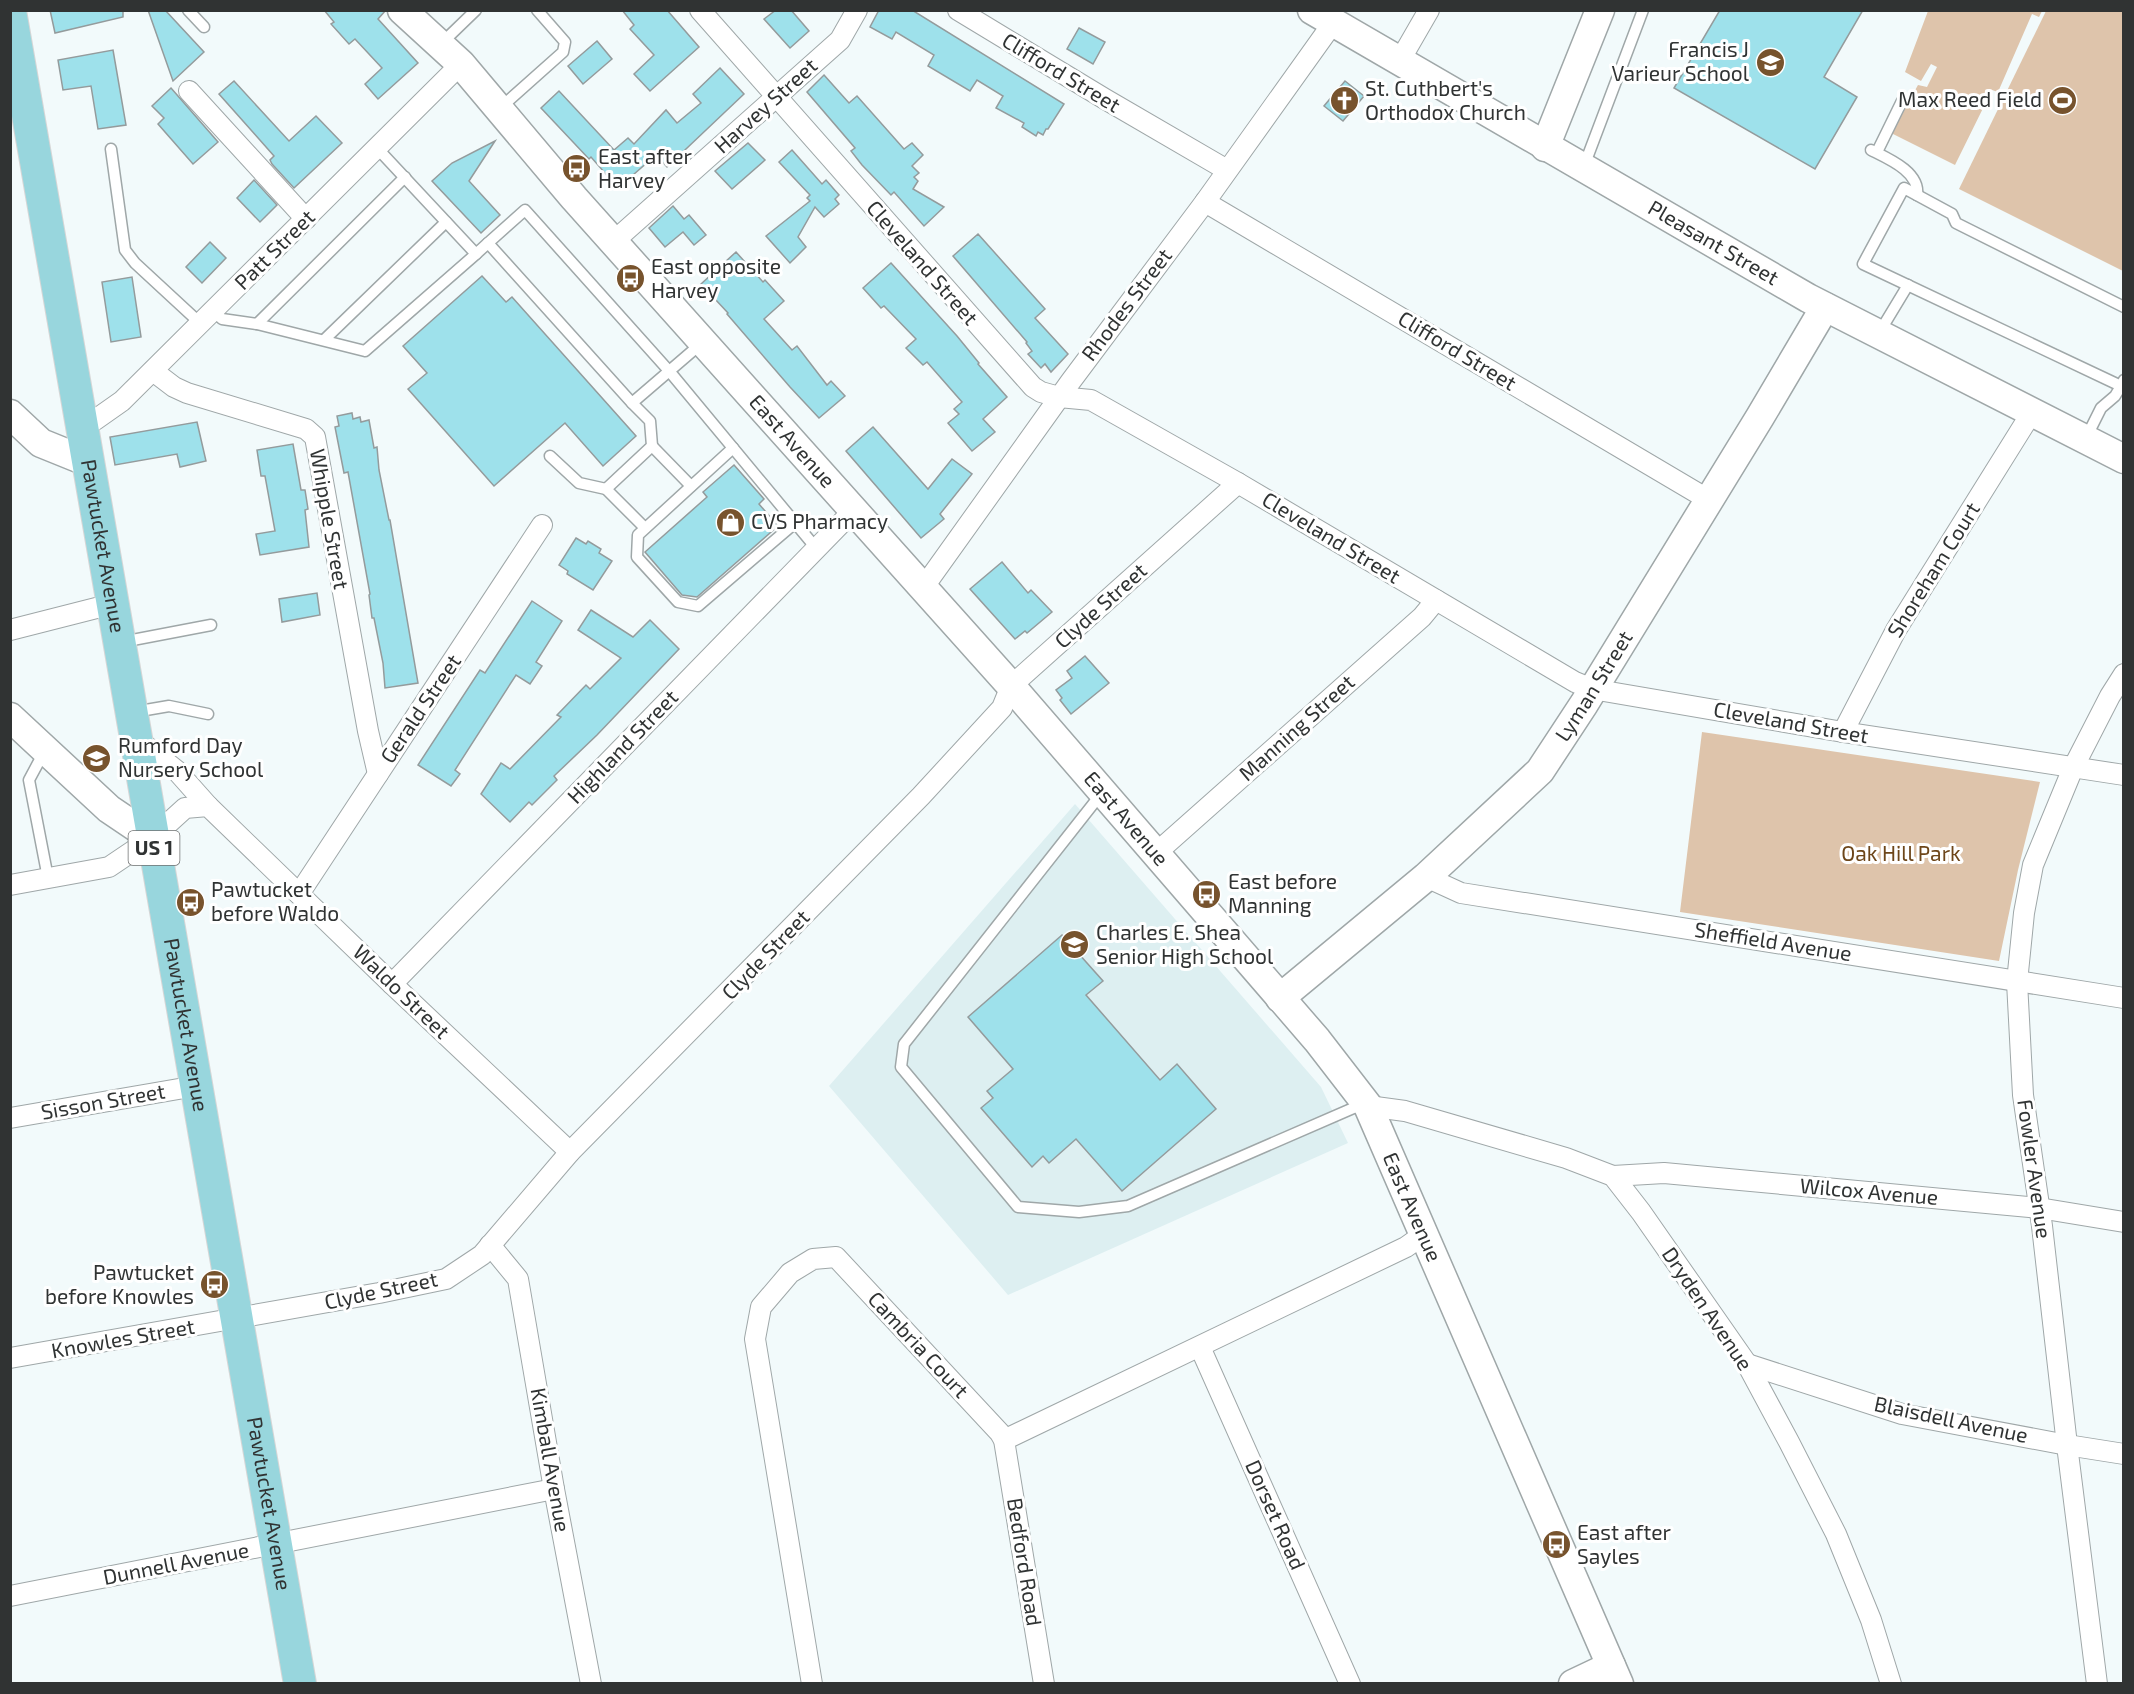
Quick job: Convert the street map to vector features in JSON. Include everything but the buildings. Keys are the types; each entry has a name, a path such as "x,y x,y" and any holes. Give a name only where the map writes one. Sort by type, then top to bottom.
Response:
{"main road":[{"name":"East Avenue","path":"402,10 461,64 613,242 1011,686 1317,1040 1367,1104 1615,1675"},
{"name":"East Avenue","path":"428,10 461,64"},
{"path":"1545,147 1600,10"},
{"name":"Pleasant Street","path":"1322,17 1582,169 1825,307 2124,459"},
{"name":"Pawtucket Avenue","path":"11,21 24,113 88,462 300,1683"},
{"name":"Lyman Street","path":"1280,998 1426,877 1540,771 1761,417 1825,307"},
{"path":"10,414 41,443 88,462"},
{"path":"10,717 109,809 152,838"},
{"path":"1573,1683 1615,1675"}],"street":[{"name":"Cleveland Street","path":"700,10 1027,381 1041,392 1059,398 1091,400 1238,483 1575,682 1592,689 1843,732 2124,775"},
{"name":"Harvey Street","path":"613,242 840,40 857,10"},
{"name":"Clifford Street","path":"958,10 1227,170"},
{"path":"1399,62 1429,10"},
{"name":"Rhodes Street","path":"923,588 1059,398 1205,202 1322,17"},
{"name":"Patt Street","path":"81,425 95,420 122,402 461,64"},
{"path":"189,91 306,219"},
{"name":"Clifford Street","path":"1205,202 1709,500"},
{"name":"Whipple Street","path":"153,371 174,387 187,393 306,429 315,437 368,731 378,774"},
{"name":"Shoreham Court","path":"1843,732 1896,630 2032,412"},
{"name":"Clyde Street","path":"236,1319 446,1279 482,1255 570,1152 921,796 1002,708 1011,686 1238,483"},
{"name":"Highland Street","path":"392,984 854,510"},
{"name":"Gerald Street","path":"300,894 542,525"},
{"name":"Manning Street","path":"1155,854 1422,617 1436,600"},
{"path":"10,630 112,604"},
{"name":"Fowler Avenue","path":"2097,1683 2023,1095 2017,982 2024,913 2033,865 2047,826 2073,768 2110,696 2124,674"},
{"name":"Waldo Street","path":"133,725 208,806 570,1152"},
{"path":"10,885 109,867 152,838 185,808 208,806"},
{"name":"Sheffield Avenue","path":"1426,877 1461,893 2124,998"},
{"name":"Sisson Street","path":"10,1118 196,1086"},
{"path":"1367,1104 1405,1111 1566,1158 1613,1176"},
{"name":"Wilcox Avenue","path":"1613,1176 1664,1173 2039,1208 2124,1222"},
{"name":"Dryden Avenue","path":"1613,1176 1641,1212 1747,1364 1790,1442 1836,1534 1871,1620 1891,1683"},
{"path":"1004,1440 1406,1247 1423,1236"},
{"name":"Kimball Avenue","path":"490,1245 518,1279 554,1490 591,1683"},
{"name":"Cambria Court","path":"812,1683 755,1339 761,1307 790,1273 813,1259 836,1257 1004,1440"},
{"name":"Knowles Street","path":"10,1359 236,1319"},
{"name":"Dorset Road","path":"1200,1347 1350,1683"},
{"name":"Blaisdell Avenue","path":"1747,1364 1902,1414 2124,1454"},
{"name":"Bedford Road","path":"1004,1440 1044,1683"},
{"name":"Dunnell Avenue","path":"10,1596 554,1490"}],"lane":[{"path":"188,10 204,27"},
{"path":"446,39 476,10"},
{"path":"499,109 563,52 565,42 537,10"},
{"path":"1582,169 1643,10"},
{"path":"1902,101 1874,151 1905,170 1914,179 1918,187 1917,195"},
{"path":"377,148 476,254"},
{"path":"111,149 125,250 135,263 207,317 258,324 365,351 525,210 670,372 816,548"},
{"path":"258,324 405,177"},
{"path":"2086,438 2101,408 2118,392 2122,383 1863,264 1904,188 1952,214 1956,223 2124,307"},
{"path":"324,340 446,222"},
{"path":"488,243 650,421 652,446 692,486"},
{"path":"1879,334 1908,285"},
{"path":"632,403 704,342"},
{"path":"606,489 652,446"},
{"path":"733,448 638,535 637,557 678,602 698,606 795,523"},
{"path":"550,456 579,483 606,489 645,528"},
{"path":"119,643 211,625"},
{"path":"133,725 169,706 208,714"},
{"path":"45,749 28,780 48,878"},
{"path":"1102,792 904,1044 901,1067 1000,1187 1018,1207 1078,1212 1128,1206 1367,1104"}],"shaded area":[{"name":"Charles E. Shea Senior High School","path":"1075,804 1321,1087 1348,1143 1008,1295 829,1086"}],"green space":[{"path":"1928,11 2042,11 2039,17 2032,14 1998,92 1992,90 1955,165 1891,133 1918,85 1927,87 1937,67 1931,64 1921,81 1905,72"},
{"name":"Max Reed Field","path":"2046,11 2123,11 2123,271 1959,189"},
{"name":"Oak Hill Park","path":"1702,732 2040,782 1999,961 1680,912"}],"place":[{"name":"Francis J Varieur School","path":"1770,62"},
{"name":"Max Reed Field","path":"2063,100"},
{"name":"St. Cuthbert's Orthodox Church","path":"1344,101"},
{"name":"East after Harvey","path":"577,169"},
{"name":"East opposite Harvey","path":"630,279"},
{"name":"CVS Pharmacy","path":"730,522"},
{"name":"Rumford Day Nursery School","path":"97,758"},
{"name":"East before Manning","path":"1207,894"},
{"name":"Pawtucket before Waldo","path":"190,902"},
{"name":"Charles E. Shea Senior High School","path":"1075,945"},
{"name":"Pawtucket before Knowles","path":"215,1285"},
{"name":"East after Sayles","path":"1556,1545"}]}
